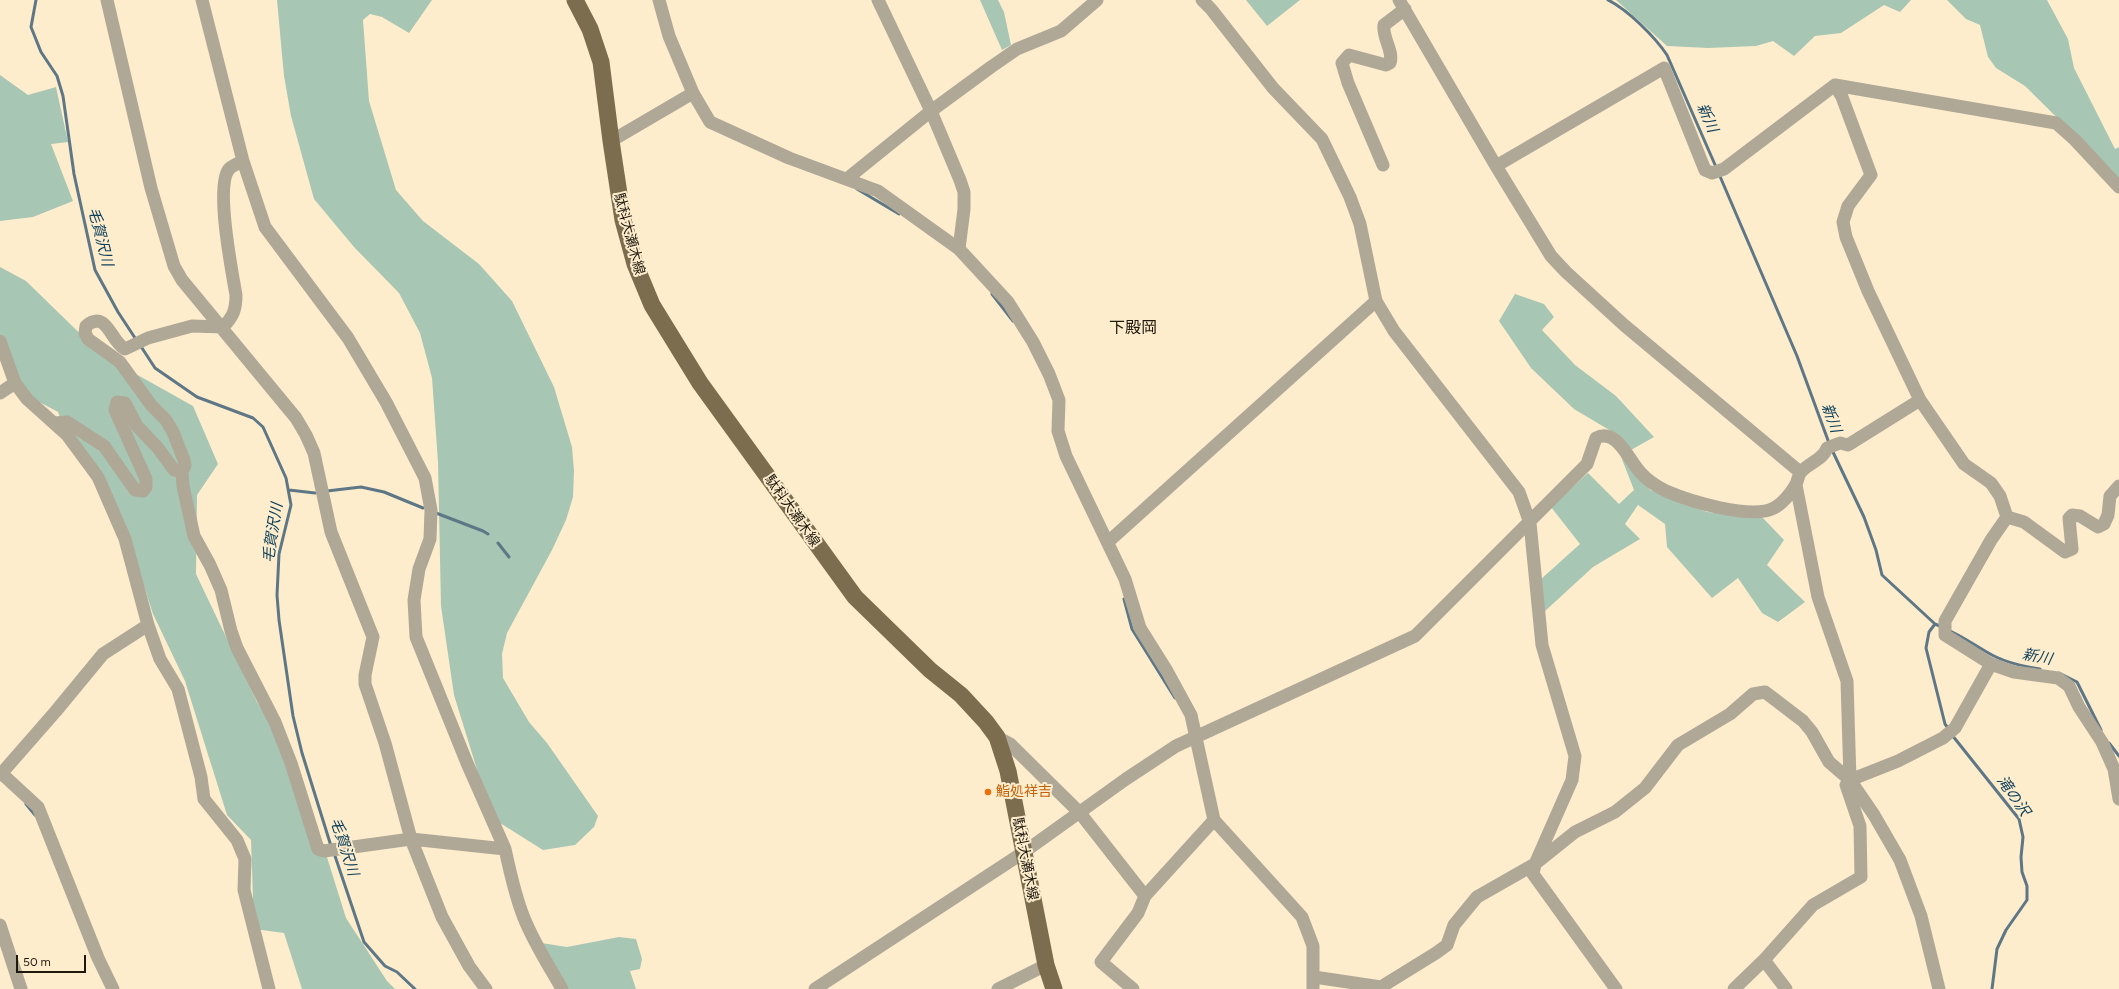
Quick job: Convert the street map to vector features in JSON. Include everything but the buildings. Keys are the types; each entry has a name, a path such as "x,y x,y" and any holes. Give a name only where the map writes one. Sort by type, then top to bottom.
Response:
{"main road":[{"name":"駄科大瀬木線","path":"575,0 590,29 601,62 623,220 635,264 652,305 700,383 855,597 930,670 960,695 998,737 1008,771 1046,965 1054,989"}],"street":[{"path":"107,0 151,188 174,266 182,280 296,418 314,453 331,532 373,637 365,675 365,684 385,743 411,839 442,917 469,966 486,989"},
{"path":"202,0 242,161 265,227 348,338 393,415 425,478 431,510 430,539 419,570 414,600 416,637 467,763 505,849 512,883 524,917 562,989"},
{"path":"659,0 669,36 692,93 710,122 789,158 878,190 959,249 1008,302 1046,368 1059,400 1058,431 1066,456 1125,579 1140,628 1167,671 1191,715 1211,823 1302,918 1313,946 1313,983 1381,987 1447,945 1454,925 1477,897 1535,864 1575,832 1615,812 1645,788 1678,745 1730,714 1753,694 1765,692 1802,721 1812,732 1829,762 1850,780 1900,860 1921,916 1939,989"},
{"path":"878,0 930,111 964,192 959,249"},
{"path":"848,178 930,111 1017,49 1061,31 1097,0"},
{"path":"1202,0 1211,8 1273,88 1322,138 1350,197 1360,224 1376,301 1394,331 1519,492 1530,523 1542,645 1575,756 1572,780 1535,864 1533,874 1616,989"},
{"path":"1383,166 1348,83 1342,63 1350,54 1386,65 1390,63 1392,58 1383,33 1384,25 1402,5 1496,166 1552,256 1566,272 1624,325 1800,472"},
{"path":"1496,166 1664,68 1705,170 1718,171 1834,85 2056,123 2075,140 2119,187"},
{"path":"1834,85 1842,97 1871,175 1848,206 1842,222 1846,237 1868,290 1920,400 1964,464 1991,483 2000,496 2007,517"},
{"path":"611,141 692,93"},
{"path":"242,161 229,169 225,181 223,200 236,309 231,319 222,327 192,326 125,349 120,346 107,326 99,321 92,321 86,326 85,333 88,339 120,362 151,405 166,420 184,460 185,465 182,472 189,521 194,536 210,565 221,590 231,631 237,648 275,722 291,763 318,849 333,849 411,839 505,849"},
{"path":"1108,542 1376,301"},
{"path":"0,341 15,383 27,399 54,422 67,436 98,477 126,539 148,625 160,659 178,689 201,777 204,799 237,840 245,859 244,890 269,989"},
{"path":"0,393 15,383"},
{"path":"815,989 1024,852 1126,779 1176,746 1195,739 1415,636 1530,523 1587,464 1596,438 1602,435 1610,437 1619,443 1641,474 1665,490 1711,506 1751,512 1773,508 1796,485 1800,472 1832,446 1840,443 1848,445 1920,400"},
{"path":"54,422 67,422 104,446 135,490 143,491 146,487 146,479 115,410 117,402 120,401 125,403 137,426 158,448 174,470 182,472"},
{"path":"1796,485 1818,597 1847,681 1850,780"},
{"path":"2007,517 2024,522 2065,552 2072,549 2068,518 2072,515 2080,516 2098,527 2104,524 2108,515 2110,496 2119,486"},
{"path":"2007,517 1991,540 1945,629 1991,664 2014,672 2058,678 2069,686 2079,707 2102,742 2114,769 2119,799"},
{"path":"113,989 98,958 38,807 1,773 56,711 103,654 148,625"},
{"path":"1734,989 1764,960 1813,905 1861,877 1860,826 1846,785 1850,780 1891,764 1950,732 1991,664"},
{"path":"998,737 1010,744 1080,813 1145,896"},
{"path":"1133,989 1101,962 1138,913 1145,896 1211,823"},
{"path":"0,925 21,989"},
{"path":"1764,960 1786,989"},
{"path":"998,989 1046,965"}],"green space":[{"path":"277,0 432,0 409,33 382,17 370,14 363,20 369,101 396,190 423,221 479,264 512,301 554,387 572,447 574,471 573,497 566,520 552,550 507,633 502,654 503,678 529,722 547,743 598,816 594,827 575,845 543,850 500,823 479,776 454,695 441,606 438,462 432,378 420,333 399,293 354,247 314,199 291,116 284,76"},
{"path":"980,0 998,0 1004,12 1011,45 1002,50"},
{"path":"1246,0 1300,0 1267,26"},
{"path":"1616,0 1911,0 1900,12 1884,5 1841,33 1815,36 1794,56 1773,41 1756,46 1708,48 1667,46"},
{"path":"1947,0 2047,0 2068,39 2074,68 2115,149 2119,147 2119,179 2025,86 1996,68 1988,57 1980,25 1966,19"},
{"path":"0,75 28,95 56,87 68,142 51,144 73,201 33,217 0,221"},
{"path":"0,267 26,281 102,355 193,406 218,464 197,495 196,574 257,702 301,774 346,918 387,981 395,989 302,989 284,933 254,929 251,840 227,815 185,681 153,614 120,513 67,435 58,412 32,398 0,353"},
{"path":"1515,294 1544,304 1554,317 1542,330 1575,365 1616,396 1654,437 1631,450 1650,490 1707,512 1762,517 1784,540 1767,565 1805,602 1778,622 1762,613 1738,578 1712,598 1667,547 1665,524 1638,505 1625,524 1640,539 1593,567 1544,612 1540,580 1580,544 1551,507 1588,473 1619,504 1634,490 1611,431 1574,409 1531,368 1499,321"},
{"path":"619,937 636,939 642,959 640,969 630,971 636,989 562,989 535,942 567,947"}],"waterway":[{"name":"毛賀沢川","path":"36,0 31,27 41,52 57,76 63,96 74,174 95,270 118,312 137,341"},
{"name":"新川","path":"1608,0 1616,4 1640,24 1656,40 1667,55 1716,167"},
{"name":"新川","path":"1719,174 1797,356 1829,443"},
{"path":"857,189 899,214"},
{"path":"992,294 1013,321"},
{"name":"毛賀沢川","path":"140,345 155,368 197,397 253,418 263,427 286,478 291,505 279,554 277,595 279,620 293,716 302,753 331,846"},
{"name":"新川","path":"1832,450 1864,517 1876,550 1882,575 1935,624 1942,627"},
{"path":"327,491 361,487 384,492 423,508"},
{"path":"289,490 315,493"},
{"path":"436,513 488,534"},
{"path":"498,543 509,557"},
{"path":"1124,599 1132,629 1175,698"},
{"name":"滝の沢","path":"1935,624 1929,632 1926,648 1945,724 1948,728"},
{"name":"新川","path":"1948,630 1998,658 2015,664 2040,669"},
{"name":"新川","path":"2059,673 2077,682 2101,730"},
{"name":"滝の沢","path":"1952,735 2019,819 2023,837 2021,857 2022,872 2027,886 2027,900 2006,930 1997,949 1992,989"},
{"name":"新川","path":"2109,743 2119,756"},
{"path":"26,804 35,815"},
{"name":"毛賀沢川","path":"334,853 364,942 385,966 397,972 415,989"}],"place":[{"name":"鮨処祥吉","path":"988,792"}],"district":[{"name":"下殿岡","path":"1133,328"}]}
